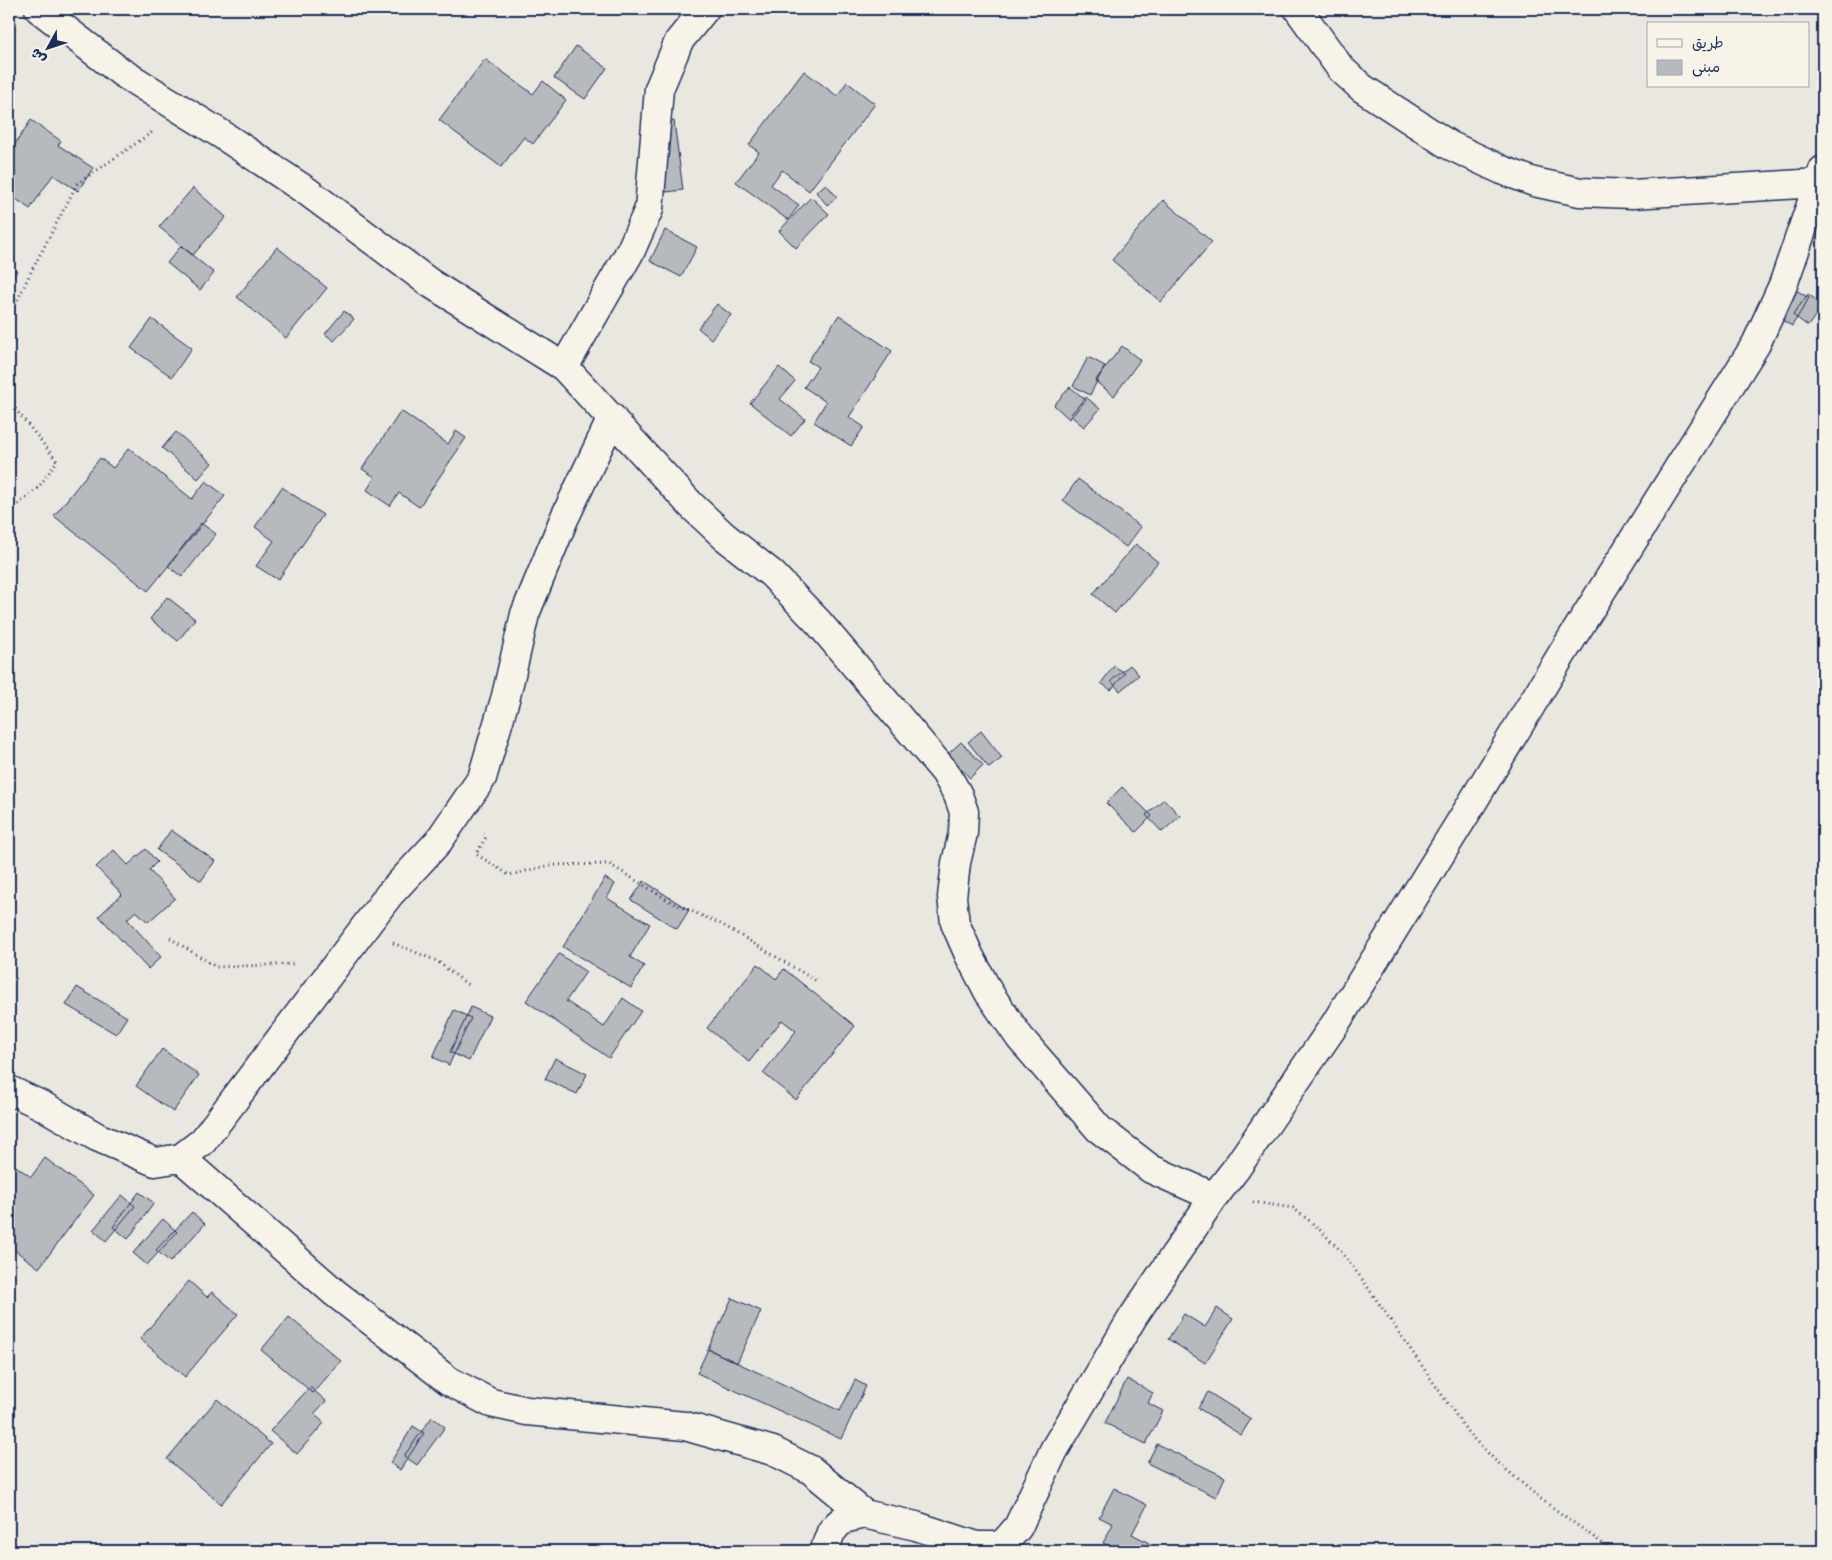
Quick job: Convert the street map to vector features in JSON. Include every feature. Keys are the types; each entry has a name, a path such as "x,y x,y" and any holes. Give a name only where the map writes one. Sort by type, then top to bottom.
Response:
{"street":[{"path":"39,9 120,72 221,134 308,192 430,283 564,367 691,505 724,536 772,574 819,623 945,772 958,795 964,812 963,833 956,863 952,897 955,923 969,955 990,994 1020,1038 1099,1129 1151,1170 1214,1197"},
{"path":"564,367 631,250 649,209 659,89 679,41 706,9"},
{"path":"181,1158 335,1293 449,1381 491,1403 527,1411 685,1426 773,1451 811,1470 864,1514 916,1526 977,1546 997,1546 1005,1542 1018,1527 1054,1450 1133,1317 1335,1024 1562,654 1756,344 1783,285 1821,177 1632,194 1580,192 1534,182 1502,170 1449,145 1362,88 1341,70 1298,9"},
{"path":"9,1090 43,1106 97,1137 154,1162 181,1158 203,1141 389,895 438,842 482,778 506,696 525,614 564,519 612,418"},
{"path":"824,1551 832,1532 838,1524 844,1519 864,1514"}],"path":[{"path":"9,318 77,184 183,112"},
{"path":"9,401 57,461 38,488 9,512"},
{"path":"485,828 486,838 476,854 509,875 551,865 609,864 671,902 723,925 818,982"},
{"path":"1214,1197 1293,1208 1316,1226 1338,1248 1362,1279 1469,1434 1496,1461 1541,1499 1613,1551"}],"building":[{"path":"576,46 607,68 585,99 554,78"},
{"path":"485,59 533,94 543,81 566,100 533,144 524,137 501,167 439,120"},
{"path":"804,71 837,96 847,82 875,104 809,191 782,170 771,185 799,205 788,220 736,182 759,152 749,145"},
{"path":"31,120 61,141 58,145 93,168 78,191 53,175 30,209 9,194 9,144 13,147"},
{"path":"674,121 683,190 666,192 657,124"},
{"path":"826,184 837,197 827,205 816,192"},
{"path":"193,188 226,217 193,255 159,227"},
{"path":"811,197 829,214 796,248 779,231"},
{"path":"1163,200 1212,242 1161,302 1112,260"},
{"path":"665,230 697,247 681,277 650,261"},
{"path":"181,246 214,273 200,290 167,263"},
{"path":"277,247 327,288 286,338 237,297"},
{"path":"9,264 17,271 9,282"},
{"path":"1791,287 1809,298 1792,326 1773,315"},
{"path":"1808,294 1823,305 1808,326 1793,315"},
{"path":"717,304 731,315 711,339 698,328"},
{"path":"344,311 354,319 334,341 325,334"},
{"path":"839,315 892,351 849,417 864,427 851,446 814,422 826,402 804,387 818,367 808,361"},
{"path":"152,319 192,348 172,377 131,348"},
{"path":"1122,346 1140,360 1114,396 1095,381"},
{"path":"1088,357 1105,366 1090,395 1073,386"},
{"path":"779,367 795,381 780,399 805,419 791,436 750,403"},
{"path":"1070,387 1086,400 1069,419 1054,405"},
{"path":"1086,397 1100,409 1084,427 1070,415"},
{"path":"401,411 448,444 456,431 466,438 419,507 399,493 390,506 367,490 375,477 362,469"},
{"path":"176,432 212,463 198,479 162,448"},
{"path":"129,448 192,499 206,481 225,496 148,591 54,516 100,458 113,468"},
{"path":"1078,479 1141,527 1126,547 1063,500"},
{"path":"282,487 323,515 278,580 256,566 274,541 255,527"},
{"path":"201,523 216,534 182,577 168,566"},
{"path":"1136,544 1158,562 1115,613 1093,594"},
{"path":"167,597 195,619 178,641 150,619"},
{"path":"1130,665 1139,675 1120,691 1111,681"},
{"path":"1114,666 1125,673 1111,690 1101,683"},
{"path":"981,731 1002,758 989,768 968,742"},
{"path":"961,742 983,765 970,778 947,755"},
{"path":"1122,787 1152,816 1136,832 1106,803"},
{"path":"1164,799 1180,816 1162,832 1146,815"},
{"path":"171,830 215,861 201,881 157,850"},
{"path":"146,849 157,862 149,870 175,898 148,922 136,911 127,919 161,957 148,969 99,916 122,894 96,867 114,850 128,865"},
{"path":"605,878 615,884 607,898 650,924 630,957 644,966 631,988 563,947"},
{"path":"644,881 689,910 677,929 631,900"},
{"path":"559,954 586,972 566,1001 604,1027 623,998 641,1011 609,1058 526,1001"},
{"path":"758,964 776,979 784,969 855,1026 796,1100 763,1073 796,1031 782,1020 749,1062 707,1028"},
{"path":"77,987 127,1017 116,1034 66,1005"},
{"path":"471,1007 490,1016 469,1061 450,1052"},
{"path":"454,1010 471,1018 449,1065 433,1057"},
{"path":"162,1049 199,1075 173,1112 136,1086"},
{"path":"555,1058 587,1074 577,1094 545,1079"},
{"path":"45,1158 94,1195 39,1268 9,1246 9,1161 31,1177"},
{"path":"139,1192 154,1203 128,1239 113,1227"},
{"path":"122,1195 135,1206 106,1241 93,1230"},
{"path":"192,1212 205,1224 170,1262 156,1250"},
{"path":"163,1219 177,1232 147,1265 133,1253"},
{"path":"189,1281 207,1297 212,1292 238,1314 185,1377 140,1339"},
{"path":"732,1298 761,1311 737,1363 708,1349"},
{"path":"1217,1308 1233,1319 1205,1363 1168,1339 1184,1314 1205,1327"},
{"path":"289,1317 341,1361 313,1393 261,1350"},
{"path":"708,1349 840,1411 855,1380 866,1386 841,1439 697,1373"},
{"path":"1127,1379 1153,1393 1148,1403 1163,1411 1146,1444 1105,1423"},
{"path":"310,1387 326,1401 314,1414 324,1423 297,1454 270,1431"},
{"path":"1208,1392 1251,1419 1241,1435 1198,1408"},
{"path":"217,1399 271,1444 221,1504 167,1459"},
{"path":"432,1417 445,1427 417,1465 404,1456"},
{"path":"413,1426 424,1433 400,1470 390,1463"},
{"path":"1157,1444 1225,1477 1216,1497 1147,1463"},
{"path":"1114,1488 1147,1505 1132,1534 1149,1543 1144,1551 1119,1551 1103,1543 1113,1524 1099,1517"}]}
